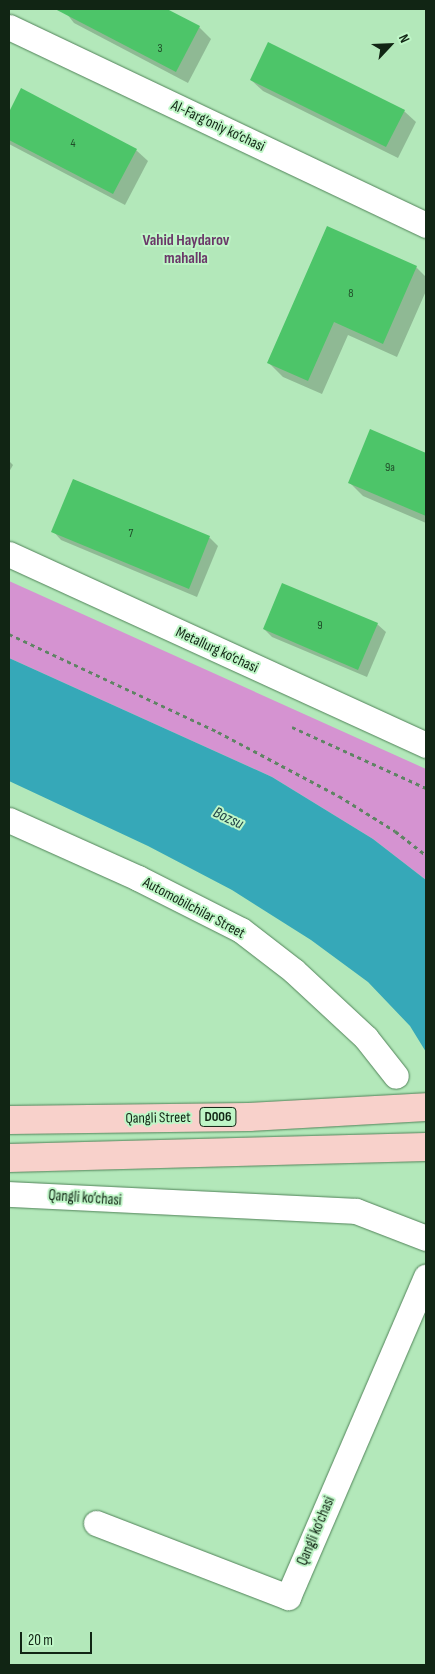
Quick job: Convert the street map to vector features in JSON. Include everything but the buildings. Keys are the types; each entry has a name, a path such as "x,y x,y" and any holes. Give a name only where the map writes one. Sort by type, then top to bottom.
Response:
{"main road":[{"name":"Qangli Street","path":"9,1120 249,1117 426,1107"},
{"path":"9,1158 426,1147"}],"street":[{"name":"Al-Farg‘oniy ko‘chasi","path":"9,27 426,225"},
{"name":"Metallurg ko‘chasi","path":"9,554 426,745"},
{"name":"Automobilchilar Street","path":"9,820 138,878 241,930 294,972 366,1038 396,1076"},
{"name":"Qangli ko‘chasi","path":"9,1194 356,1211 426,1238"},
{"name":"Qangli ko‘chasi","path":"96,1523 288,1597 426,1276"}],"path":[{"path":"9,634 218,732 331,791 396,831 426,855"},
{"path":"292,728 426,788"}],"shaded area":[{"path":"9,581 426,769 426,880 373,839 272,777 9,658"}],"water":[{"name":"Bozsu","path":"9,658 272,777 373,839 426,880 426,1052 410,1026 368,982 311,940 232,890 148,846 9,781"}],"district":[{"name":"Vahid Haydarov mahalla","path":"186,250"}]}
